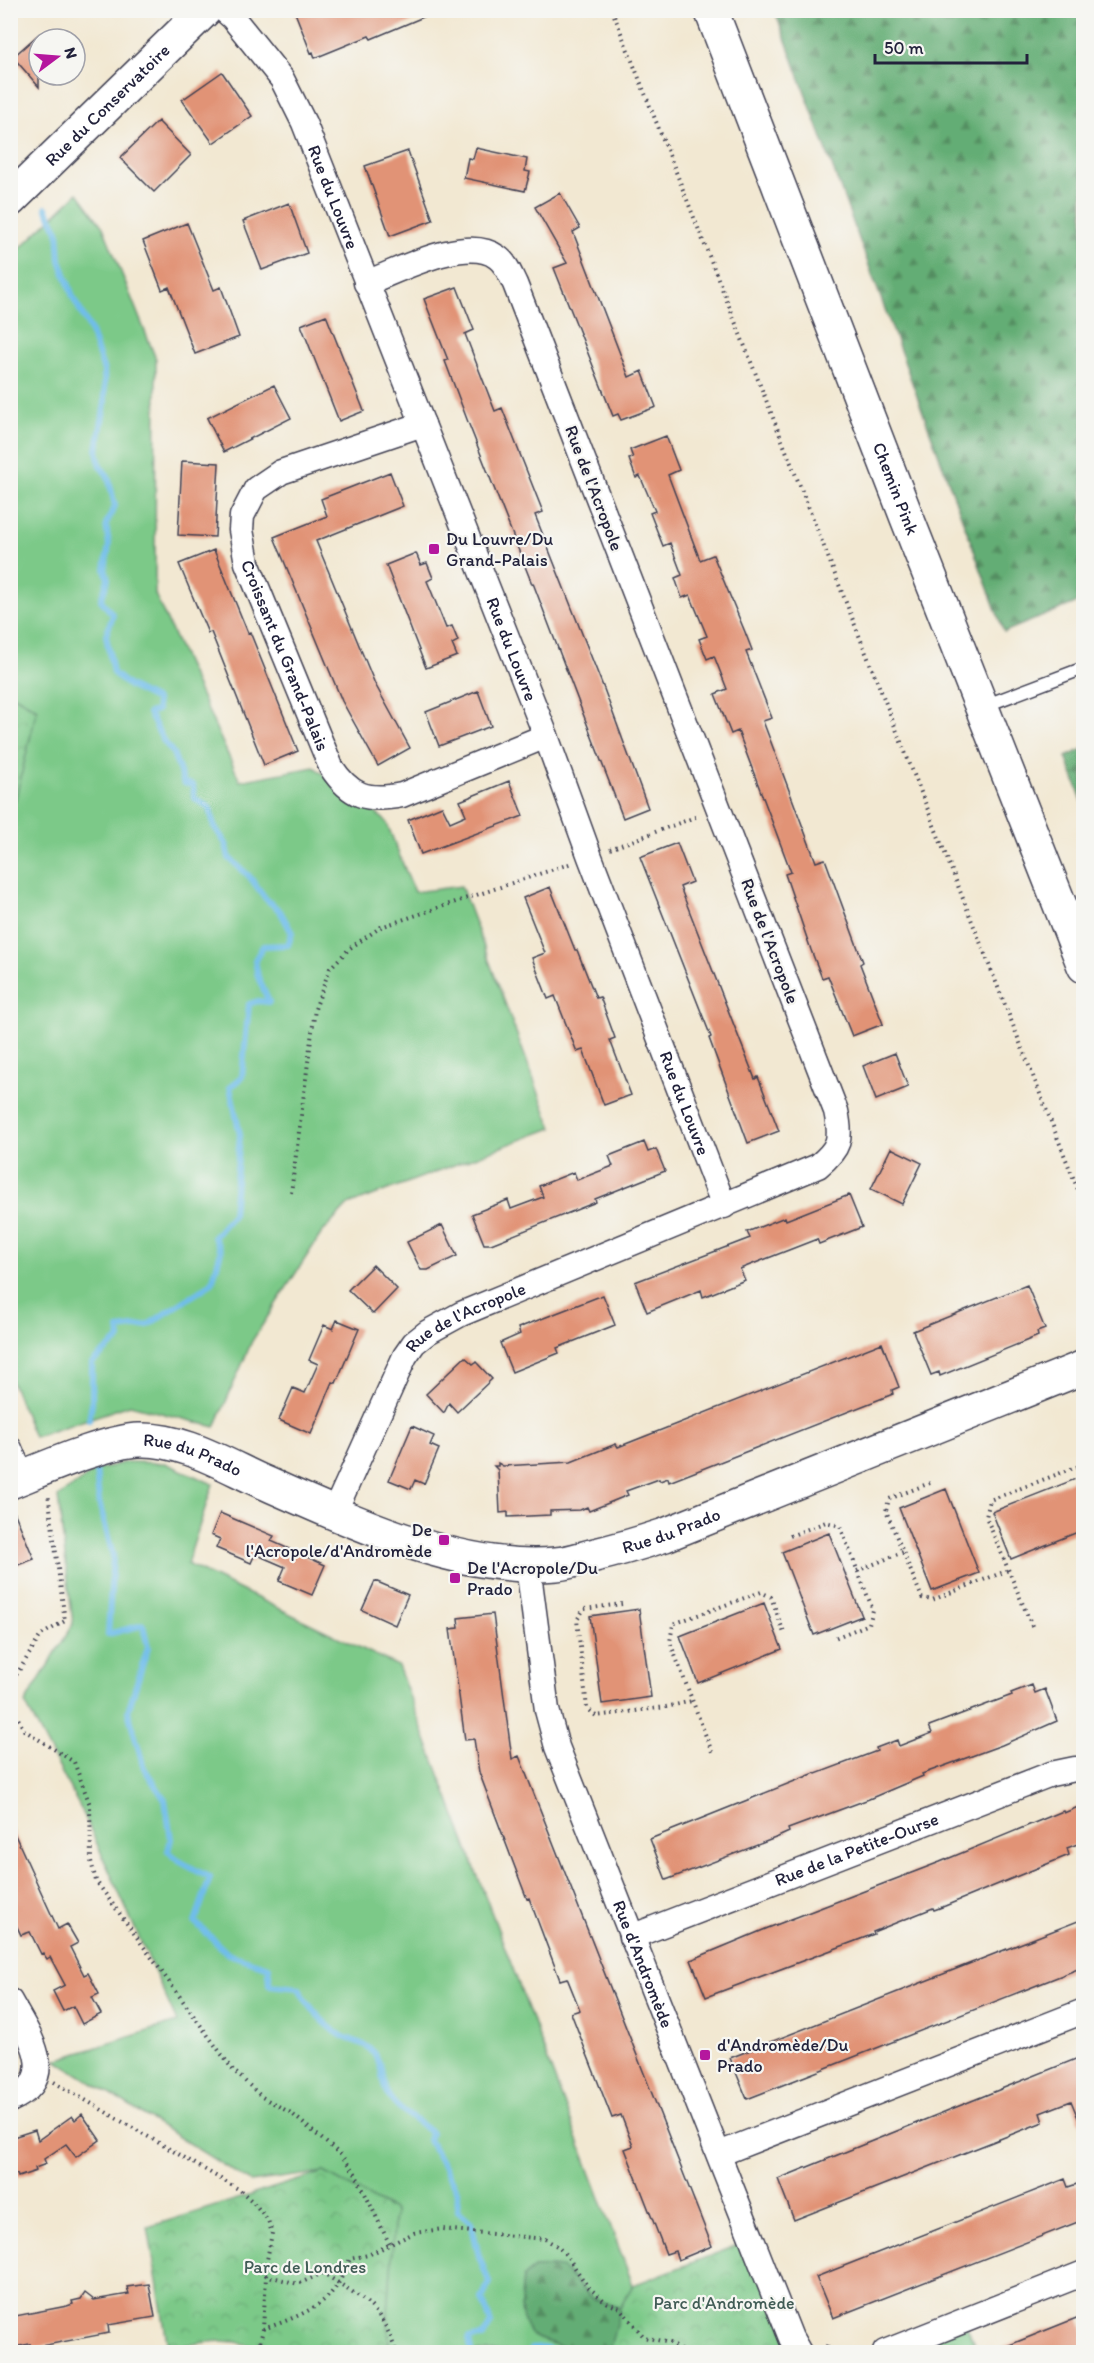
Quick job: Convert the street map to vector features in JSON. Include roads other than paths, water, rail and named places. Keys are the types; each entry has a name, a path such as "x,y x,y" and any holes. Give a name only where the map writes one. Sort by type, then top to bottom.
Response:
{"street":[{"name":"Rue du Conservatoire","path":"10,200 205,10"},
{"name":"Rue du Louvre","path":"224,10 282,79 293,100 546,736 724,1206"},
{"name":"Chemin Pink","path":"711,10 1083,966"},
{"name":"Rue de l'Acropole","path":"334,1513 396,1373 414,1343 428,1332 461,1314 818,1166 831,1155 838,1144 840,1130 836,1111 719,808 507,268 498,257 484,250 452,250 366,283"},
{"name":"Croissant du Grand-Palais","path":"423,424 281,472 256,489 242,516 241,530 247,563 331,767 340,781 354,793 370,798 385,799 402,795 546,736"},
{"name":"Rue du Prado","path":"21,1469 138,1440 164,1441 190,1450 334,1513 435,1550 496,1563 528,1566 566,1563 624,1549 665,1535 1083,1367"},
{"name":"Rue d'Andromède","path":"528,1566 547,1710 552,1731 786,2327 799,2352"},
{"name":"Rue de la Petite-Ourse","path":"631,1937 1051,1774 1075,1769 1083,1770"},
{"path":"10,2001 35,2047 38,2073 28,2091 10,2100"},
{"path":"719,2154 1083,2012"},
{"path":"885,2352 1083,2273"}],"lane":[{"path":"981,707 1083,668"}],"waterway":[{"path":"10,157 13,160"},
{"path":"46,208 58,231 60,260 73,297 90,329 104,371 105,403 97,450 100,466 108,476 115,506 106,524 109,545 105,569 108,579 101,600 113,615 106,635 113,673 129,686 156,700 157,710 149,713 163,740 173,753 184,783 193,785 194,798 210,808 214,826 226,844 229,858 249,876 266,899 280,911 292,933 288,945 263,946 255,960 258,977 269,1002 258,1001 249,1004 242,1077 230,1087 240,1135 233,1214 214,1237 221,1251 212,1283 148,1325 119,1329 120,1338 92,1363 92,1403 89,1420"},
{"path":"96,1470 99,1502 113,1556 108,1634 143,1625 148,1647 128,1711 144,1768 165,1800 171,1839 168,1851 179,1861 210,1878 195,1922 228,1954 269,1967 269,1985 299,1988 323,2021 342,2036 368,2047 379,2062 385,2087 391,2099 401,2110 431,2133 429,2140 458,2193 457,2210 471,2222 479,2256 489,2282 482,2299 491,2323 483,2337 469,2338 471,2352"},
{"path":"530,2352 531,2349 547,2348 551,2352"}],"place":[{"name":"Du Louvre/Du Grand-Palais","path":"434,549"},
{"name":"De l'Acropole/d'Andromède","path":"444,1540"},
{"name":"De l'Acropole/Du Prado","path":"455,1578"},
{"name":"d'Andromède/Du Prado","path":"705,2055"}],"park label":[{"name":"Parc de Londres","path":"305,2267"},
{"name":"Parc d'Andromède","path":"724,2303"}]}
